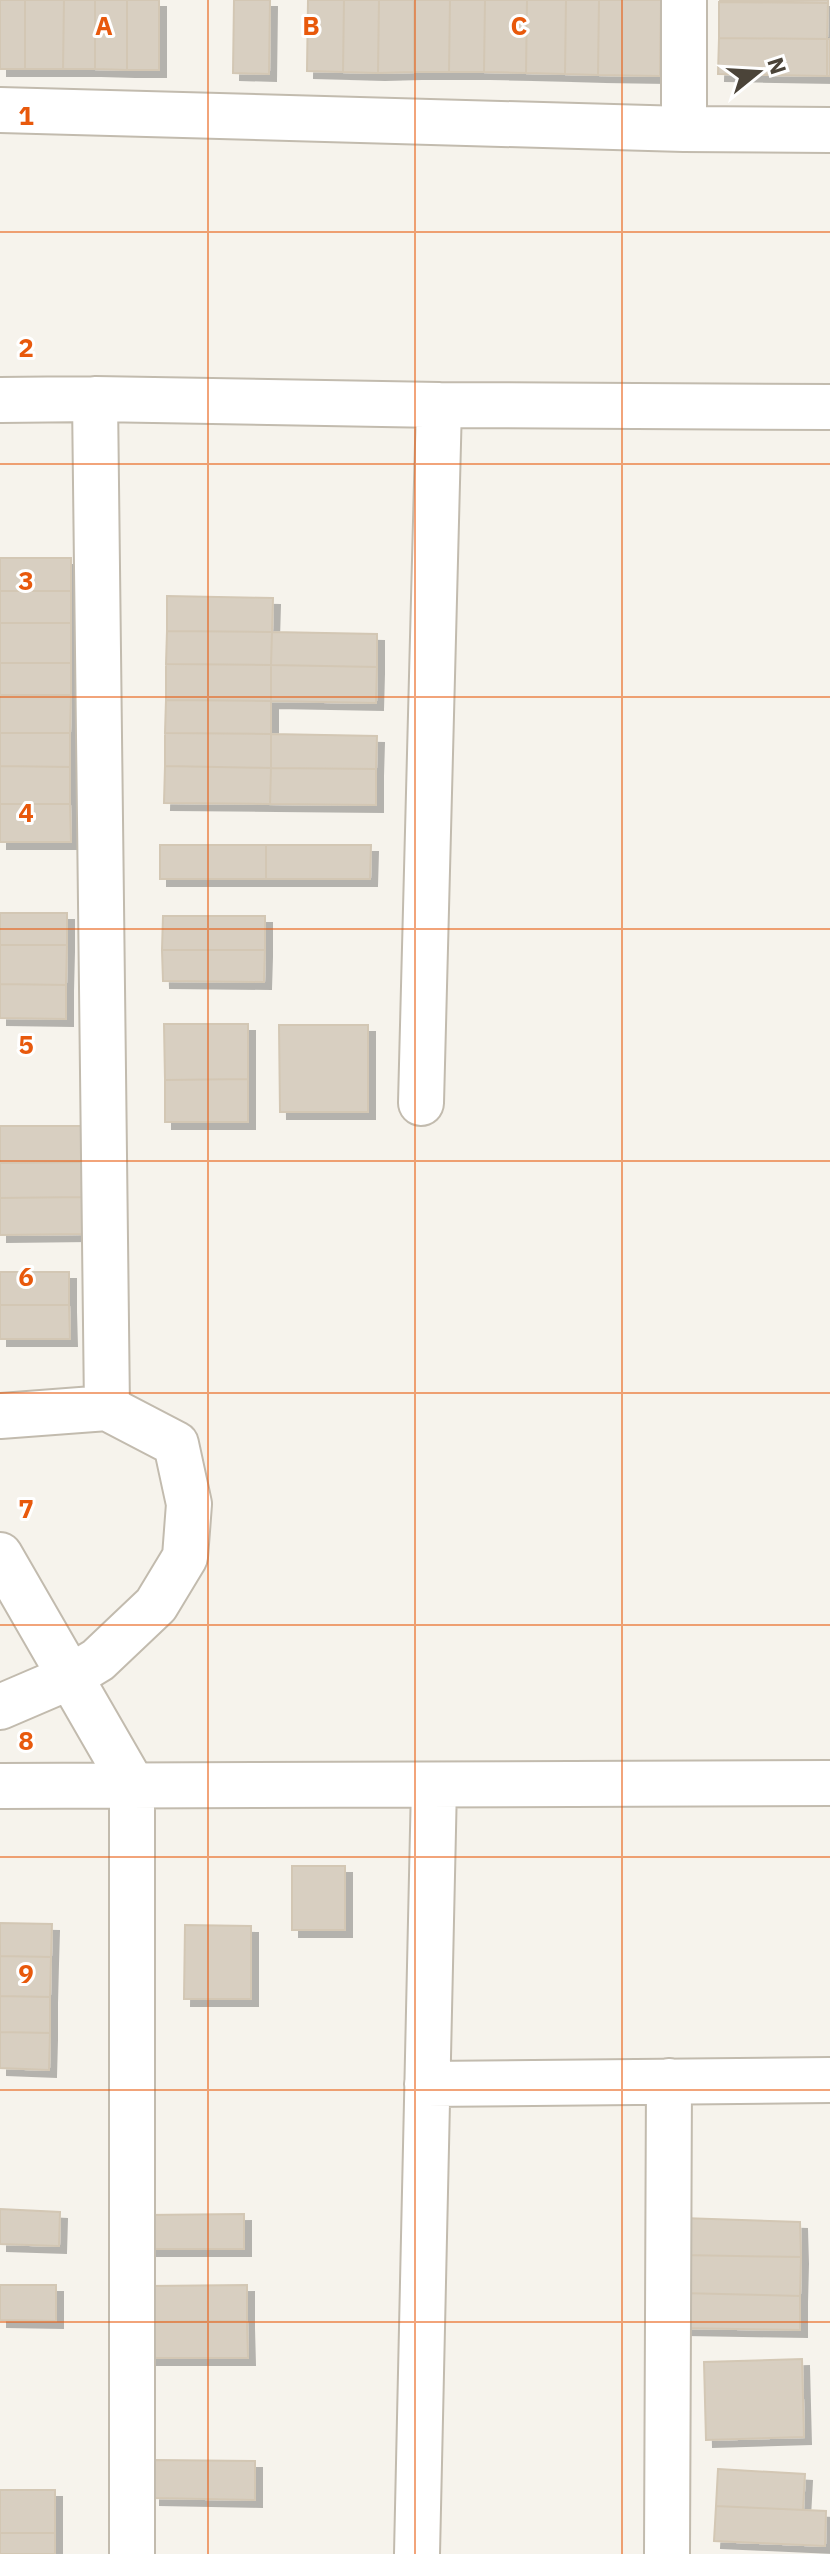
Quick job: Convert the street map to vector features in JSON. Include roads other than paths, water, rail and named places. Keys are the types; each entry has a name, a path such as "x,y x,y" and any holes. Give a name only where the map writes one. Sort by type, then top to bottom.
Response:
{"street":[{"path":"684,0 684,129"},
{"path":"0,110 684,129 830,130"},
{"path":"95,399 107,1408"},
{"path":"0,400 830,407"},
{"path":"421,1103 439,405"},
{"path":"0,1416 107,1408 176,1444 189,1504 185,1557 156,1605 98,1660 70,1677 0,1707"},
{"path":"0,1555 132,1784 132,2554"},
{"path":"0,1786 830,1783"},
{"path":"417,2554 434,1785"},
{"path":"427,2084 830,2080"},
{"path":"667,2554 669,2081"}]}
